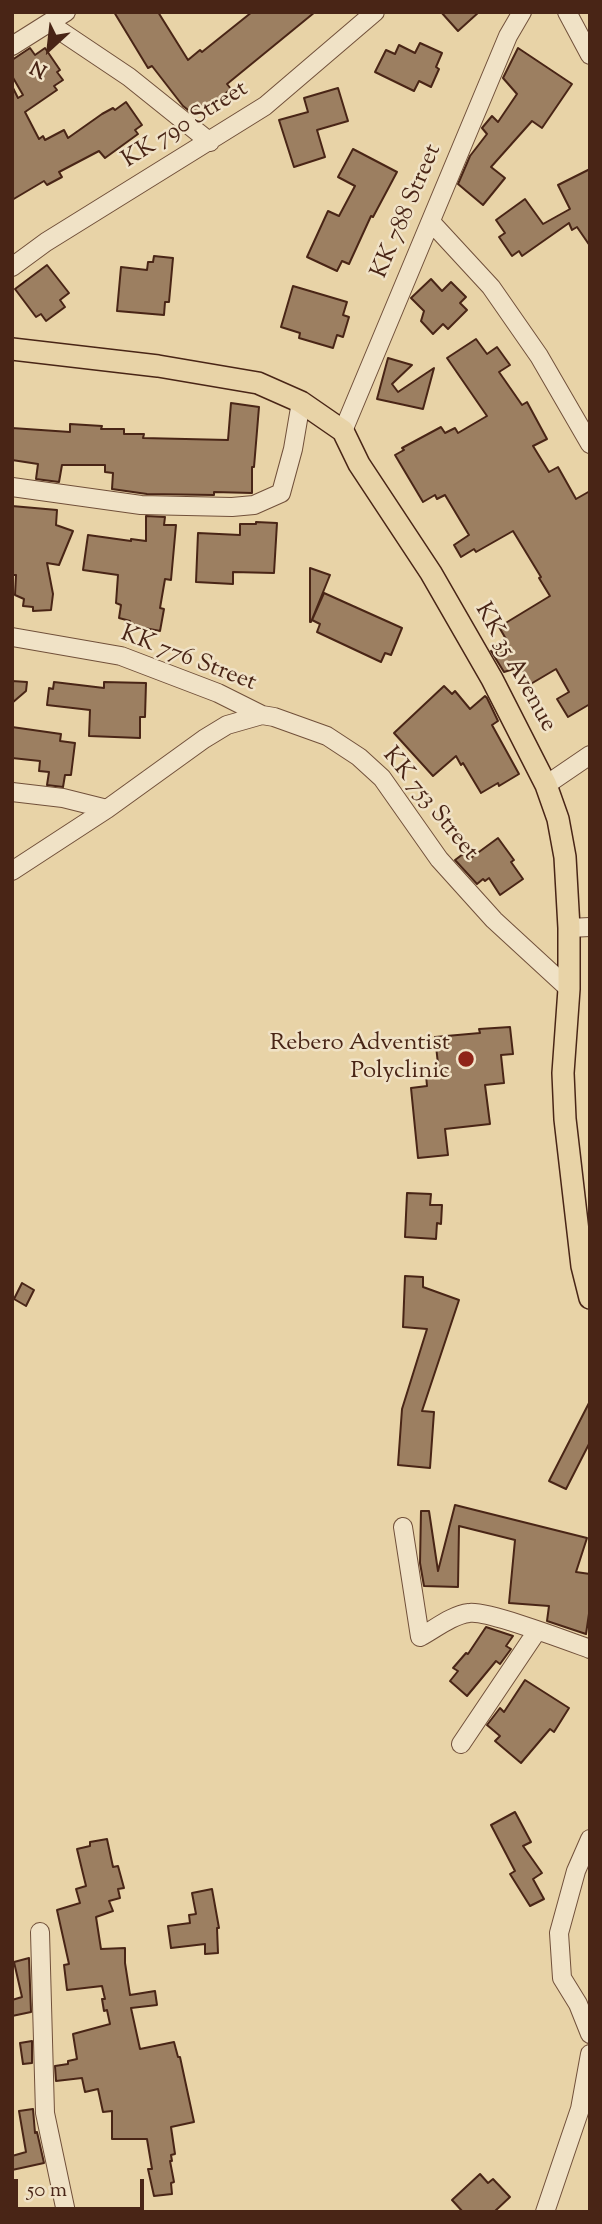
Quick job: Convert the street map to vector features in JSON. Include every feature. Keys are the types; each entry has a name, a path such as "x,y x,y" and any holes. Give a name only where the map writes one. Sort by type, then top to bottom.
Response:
{"main road":[{"name":"KK 35 Avenue","path":"13,350 159,366 258,383 301,402 343,431 359,464 431,573 492,679 546,785 558,819 580,927 569,989 563,1073 565,1119 582,1266 590,1298"}],"street":[{"path":"12,46 66,12"},
{"name":"KK 790 Street","path":"12,267 58,235 265,106 375,12"},
{"name":"KK 788 Street","path":"343,431 508,36 522,12"},
{"path":"567,12 590,55"},
{"path":"50,24 129,77 210,142"},
{"path":"431,222 491,287 539,356 590,444"},
{"path":"12,487 141,505 254,505 281,493 293,449 301,402"},
{"name":"KK 776 Street","path":"12,637 121,656 218,693 262,715"},
{"path":"12,871 107,809 215,732 227,725 262,715"},
{"name":"KK 753 Street","path":"262,715 327,736 359,757 382,778 439,859 484,909 569,989"},
{"path":"546,785 590,755"},
{"path":"12,792 63,798 107,809"},
{"path":"403,1527 420,1637 456,1617 471,1612 590,1649"},
{"path":"461,1744 537,1631"},
{"path":"590,1839 576,1871 559,1933 562,1978 578,2004 590,2034"},
{"path":"40,1932 45,2113 66,2212"},
{"path":"545,2212 580,2109 590,2054"}],"building":[{"path":"114,12 158,12 188,60 252,12 315,12 227,84 231,89 196,116 183,106 152,66 148,68"},
{"path":"441,12 479,12 458,31"},
{"path":"420,43 442,53 431,87 419,81 414,91 375,72 386,50 395,54 399,45 415,53"},
{"path":"30,48 35,55 45,48 60,70 57,72 63,80 54,86 57,90 25,112 39,139 43,136 45,140 64,130 68,138 102,114 113,108 115,110 126,102 142,125 135,130 138,134 105,158 99,151 59,172 62,177 47,185 44,181 12,200 12,86 18,98 23,95 12,76 12,60"},
{"path":"518,48 572,84 542,128 532,121 491,167 505,178 483,205 458,184 470,156 487,134 482,128 492,116 498,122 517,94 503,78"},
{"path":"338,88 348,121 317,130 325,157 294,167 279,120 308,112 304,98"},
{"path":"353,149 397,172 373,217 371,216 349,264 342,261 337,271 307,257 328,211 339,216 355,186 338,177"},
{"path":"590,169 590,246 577,227 572,230 569,223 522,256 519,251 512,256 499,237 505,233 496,220 525,199 543,224 570,209 558,185"},
{"path":"154,256 173,258 169,302 165,302 164,315 117,311 121,267 147,270 148,262 153,262"},
{"path":"47,265 69,293 60,300 65,307 46,321 41,314 36,317 15,289"},
{"path":"431,279 442,291 451,282 466,297 460,303 467,310 448,329 443,324 433,334 421,321 424,311 411,298"},
{"path":"293,286 347,302 343,315 349,317 343,337 337,335 333,348 299,338 300,333 281,327"},
{"path":"476,339 487,354 497,347 510,365 499,372 522,405 527,402 547,439 533,446 549,472 558,467 576,499 590,491 590,704 568,717 557,699 569,692 556,669 529,685 520,667 504,672 491,651 506,639 499,627 550,596 513,531 476,552 474,549 461,557 454,545 469,535 445,495 437,499 435,495 423,502 395,455 404,450 402,448 441,427 445,433 455,428 458,433 487,416 447,358"},
{"path":"388,358 412,365 392,384 398,392 434,368 423,409 377,399"},
{"path":"231,403 259,407 252,467 252,493 147,494 112,489 113,473 105,472 105,465 62,465 59,482 36,479 38,464 12,460 12,428 70,432 70,424 102,426 101,429 124,429 124,434 144,434 143,438 228,440"},
{"path":"12,506 57,510 56,525 73,531 59,565 47,563 53,594 51,610 33,611 33,607 23,606 24,599 15,595 16,575 12,575"},
{"path":"146,516 165,517 164,525 176,525 171,580 165,579 160,608 164,609 160,631 129,625 130,621 119,618 121,605 116,603 118,575 83,570 88,535 146,541"},
{"path":"277,523 274,573 233,572 233,584 196,582 198,533 240,535 240,524"},
{"path":"310,568 330,575 311,622 310,622"},
{"path":"324,593 402,628 391,655 385,653 381,662 317,632 320,624 312,620"},
{"path":"12,681 27,682 26,691 12,703"},
{"path":"54,682 104,688 104,682 146,683 145,717 140,717 140,738 89,736 90,710 47,705 49,688 53,689"},
{"path":"444,686 452,694 455,691 470,709 485,696 487,698 498,721 492,725 519,774 481,793 456,756 433,776 394,733"},
{"path":"12,727 61,734 60,741 75,743 71,775 65,775 63,787 47,785 49,772 39,771 40,761 12,758"},
{"path":"498,838 514,860 511,862 523,879 500,895 489,878 477,884 455,860 463,854 468,860"},
{"path":"510,1027 513,1054 501,1055 504,1083 485,1085 490,1124 445,1129 448,1155 418,1158 411,1088 427,1086 426,1075 439,1073 435,1037 480,1033 479,1029"},
{"path":"407,1193 431,1194 430,1205 442,1205 441,1224 437,1223 436,1239 405,1237"},
{"path":"405,1276 423,1277 423,1287 459,1300 422,1411 434,1412 430,1468 398,1465 402,1409 427,1329 403,1327"},
{"path":"22,1283 34,1290 26,1306 14,1299"},
{"path":"590,1401 590,1442 566,1489 549,1481"},
{"path":"455,1505 587,1538 576,1572 590,1574 590,1607 586,1634 547,1621 549,1606 509,1603 515,1540 459,1526 458,1587 424,1586 420,1563 421,1511 429,1511 438,1571"},
{"path":"486,1627 513,1636 506,1646 511,1649 500,1664 496,1661 467,1696 450,1681 458,1671 453,1668 468,1654"},
{"path":"525,1680 569,1708 554,1732 550,1729 521,1763 495,1741 500,1736 487,1725 500,1708 504,1712"},
{"path":"515,1812 531,1842 523,1846 542,1873 533,1879 544,1899 530,1906 510,1874 515,1871 491,1825"},
{"path":"107,1839 113,1867 118,1866 124,1888 118,1889 120,1898 109,1901 113,1911 96,1917 101,1949 125,1948 130,1995 155,1991 157,2005 131,2008 140,2049 174,2042 180,2057 194,2122 171,2127 175,2154 171,2155 170,2161 174,2182 171,2183 172,2194 154,2196 148,2169 152,2169 147,2139 112,2139 112,2111 103,2112 98,2089 85,2092 82,2078 56,2081 55,2066 77,2059 73,2034 110,2024 107,2010 104,2011 102,1986 67,1990 64,1965 69,1964 57,1910 80,1903 76,1889 86,1886 77,1849 90,1846 90,1842"},
{"path":"212,1889 219,1928 218,1953 205,1954 205,1944 171,1948 168,1926 190,1923 189,1915 196,1914 192,1893"},
{"path":"29,1958 31,2012 12,2016 12,2000 22,1997 14,1962"},
{"path":"32,2041 32,2063 23,2064 20,2043"},
{"path":"33,2109 35,2133 37,2132 44,2163 12,2170 12,2156 26,2152 19,2111"},
{"path":"480,2174 488,2183 493,2179 510,2197 494,2212 463,2212 452,2200"}],"place":[{"name":"Rebero Adventist Polyclinic","path":"466,1059"}]}
